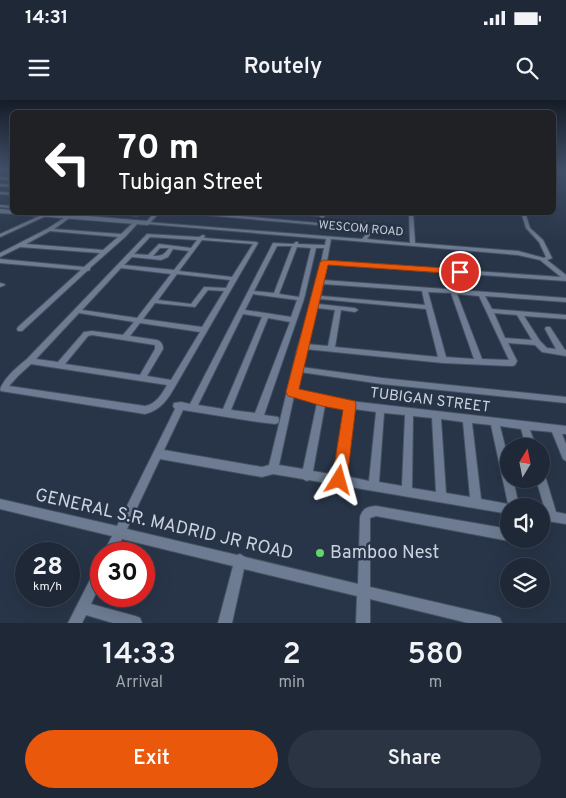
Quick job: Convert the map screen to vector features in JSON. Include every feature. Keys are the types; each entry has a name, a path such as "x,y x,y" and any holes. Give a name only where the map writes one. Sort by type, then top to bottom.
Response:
{"street":[{"path":"0,236 49,215"},
{"path":"57,215 148,223 155,215"},
{"path":"205,215 318,224 321,223 323,215"},
{"path":"244,230 252,215"},
{"path":"411,215 413,244"},
{"path":"524,215 528,228 541,241 549,255 550,258 543,260"},
{"path":"0,255 49,230 69,217"},
{"path":"20,329 137,222"},
{"name":"WESCOM ROAD","path":"148,223 518,253 543,260 556,268 566,278"},
{"path":"364,240 370,232 365,223"},
{"path":"125,338 208,228"},
{"path":"49,230 123,236"},
{"path":"149,234 202,238 255,243 173,383 157,406 151,410 145,410 4,389 15,374 78,311 149,234"},
{"path":"276,295 300,234"},
{"path":"273,469 302,346 320,282 328,237"},
{"path":"20,244 105,252"},
{"path":"192,408 275,244 327,248"},
{"path":"149,257 159,246 193,250"},
{"path":"258,418 301,299 314,247"},
{"path":"131,255 164,257 172,248"},
{"path":"0,261 88,268"},
{"path":"324,262 566,278"},
{"path":"120,266 234,279"},
{"path":"556,268 566,268"},
{"path":"320,282 566,300"},
{"path":"154,301 193,306 206,288 228,290"},
{"path":"424,289 443,360"},
{"path":"453,291 480,362"},
{"path":"252,292 301,299"},
{"path":"302,346 443,360 512,363 513,359 505,340 481,293"},
{"path":"315,301 429,307"},
{"path":"315,301 338,308 355,310"},
{"path":"331,349 338,308"},
{"path":"490,310 566,317"},
{"path":"78,311 204,330"},
{"path":"241,312 294,320"},
{"path":"519,313 537,343 545,350 564,353"},
{"path":"226,413 266,316"},
{"path":"548,329 564,353"},
{"path":"59,366 86,334 125,338 159,345 142,378"},
{"path":"505,340 537,343"},
{"path":"30,361 173,383"},
{"path":"297,369 382,381 566,400"},
{"name":"TUBIGAN STREET","path":"292,392 322,401 350,405 561,430"},
{"path":"307,476 322,401"},
{"path":"339,480 350,405"},
{"path":"115,542 159,454 179,406 276,420"},
{"path":"374,487 380,409"},
{"path":"407,492 409,413"},
{"path":"436,416 441,497"},
{"path":"467,419 476,502"},
{"path":"495,422 512,498"},
{"path":"525,427 528,438"},
{"path":"561,430 566,456"},
{"path":"159,454 262,472 273,469 500,507"},
{"name":"GENERAL S.R. MADRID JR ROAD","path":"0,504 240,560 495,623"},
{"path":"363,623 365,517 368,512 376,511 500,533"},
{"path":"550,517 566,520"},
{"path":"225,623 240,560"},
{"path":"75,623 90,593"},
{"path":"83,608 135,623"}],"place":[{"name":"Bamboo Nest","path":"320,553"}],"route":[{"path":"339,480 350,405 322,401 292,392 324,262 460,272"}]}
